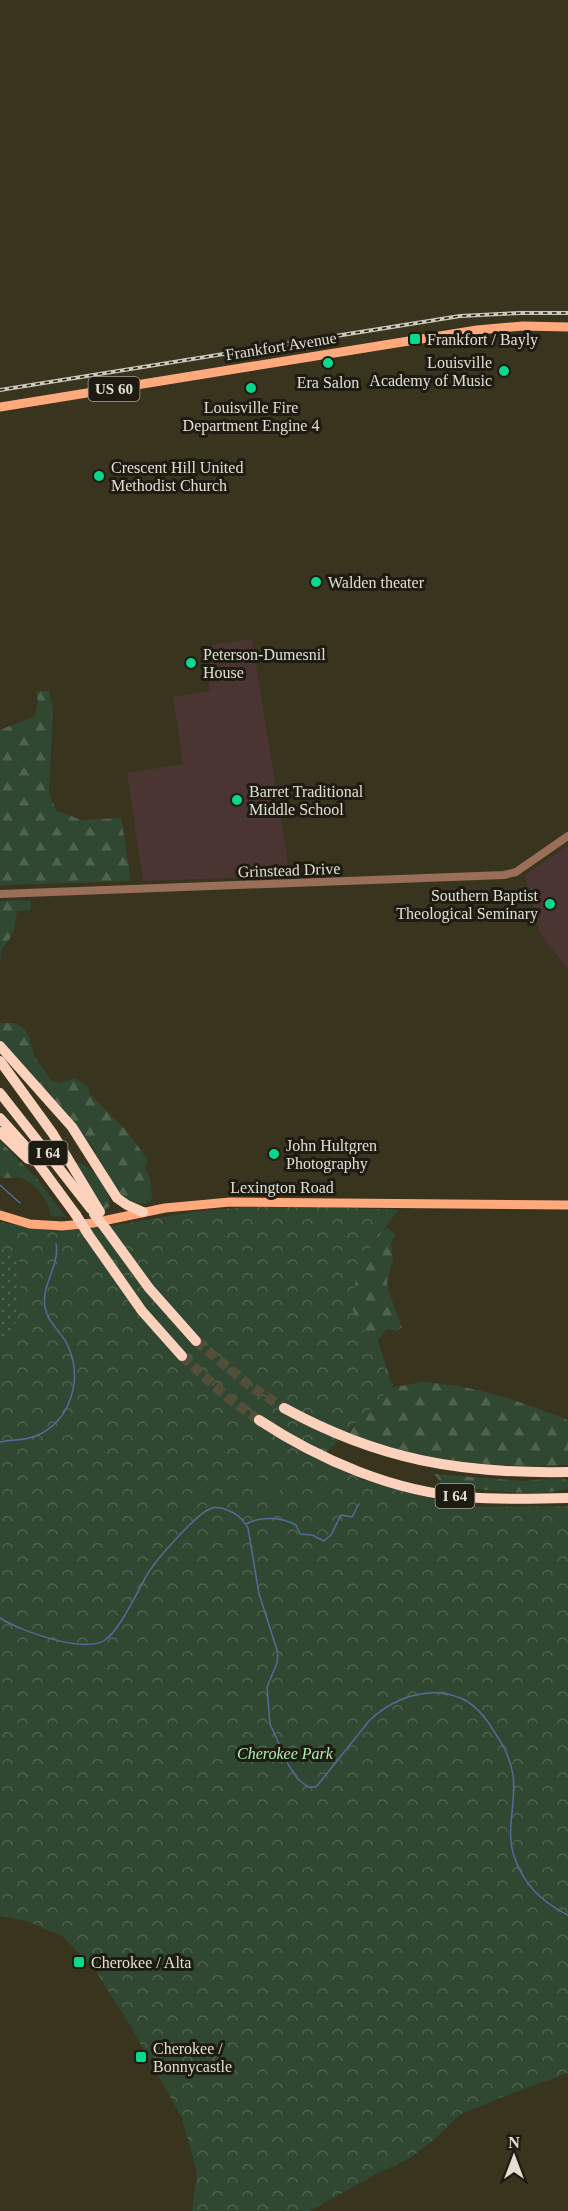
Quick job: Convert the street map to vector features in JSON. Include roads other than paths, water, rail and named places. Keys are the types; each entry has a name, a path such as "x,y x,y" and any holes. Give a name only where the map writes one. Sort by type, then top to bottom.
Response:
{"highway":[{"path":"0,1046 72,1127 117,1198 143,1212"},
{"path":"0,1061 53,1134 97,1213"},
{"name":"I 64","path":"0,1093 97,1213 149,1288 196,1341"},
{"name":"I 64","path":"0,1118 26,1147 57,1188 142,1311 182,1356"},
{"path":"0,1132 57,1188"},
{"name":"I 64","path":"284,1408 326,1430 358,1443 442,1466 489,1471 568,1472"},
{"name":"I 64","path":"259,1420 309,1450 347,1467 397,1484 429,1492 466,1497 568,1498"}],"main road":[{"name":"Frankfort Avenue","path":"0,407 477,330 523,326 568,327"},
{"name":"Lexington Road","path":"0,1215 30,1224 62,1226 93,1223 185,1206 258,1201 568,1205"}],"street":[{"name":"Grinstead Drive","path":"0,894 504,875 516,872 568,837"}],"waterway":[{"path":"0,1185 20,1203"},
{"path":"0,1442 32,1438 48,1429 58,1420 71,1398 74,1385 72,1359 68,1346 46,1312 44,1299 57,1252 56,1244"},
{"path":"246,1524 271,1518 284,1520 296,1525 300,1534 312,1535 324,1541 331,1535 341,1515 352,1517 359,1504"},
{"path":"0,1618 22,1629 68,1643 95,1644 105,1640 122,1620 151,1569 186,1529 212,1508 217,1507 233,1513 242,1519 248,1528 259,1594 278,1653 277,1663 267,1687 270,1724 289,1766 298,1779 308,1787 316,1787 369,1721 392,1704 411,1696 430,1693 461,1698 473,1705 483,1716 507,1753 514,1785 511,1836 518,1866 528,1884 542,1898 568,1915"}],"tunnel":[{"path":"196,1341 249,1385 284,1408"},
{"path":"182,1356 227,1397 259,1420"}],"railway":[{"path":"0,390 460,316 568,313"}],"place":[{"name":"Frankfort / Bayly","path":"415,339"},
{"name":"Era Salon","path":"328,363"},
{"name":"Louisville Academy of Music","path":"504,371"},
{"name":"Louisville Fire Department Engine 4","path":"251,388"},
{"name":"Crescent Hill United Methodist Church","path":"99,476"},
{"name":"Walden theater","path":"316,582"},
{"name":"Peterson-Dumesnil House","path":"191,663"},
{"name":"Barret Traditional Middle School","path":"237,800"},
{"name":"Southern Baptist Theological Seminary","path":"550,904"},
{"name":"John Hultgren Photography","path":"274,1154"},
{"name":"Cherokee / Alta","path":"79,1962"},
{"name":"Cherokee / Bonnycastle","path":"141,2057"}],"park label":[{"name":"Cherokee Park","path":"285,1753"}]}
